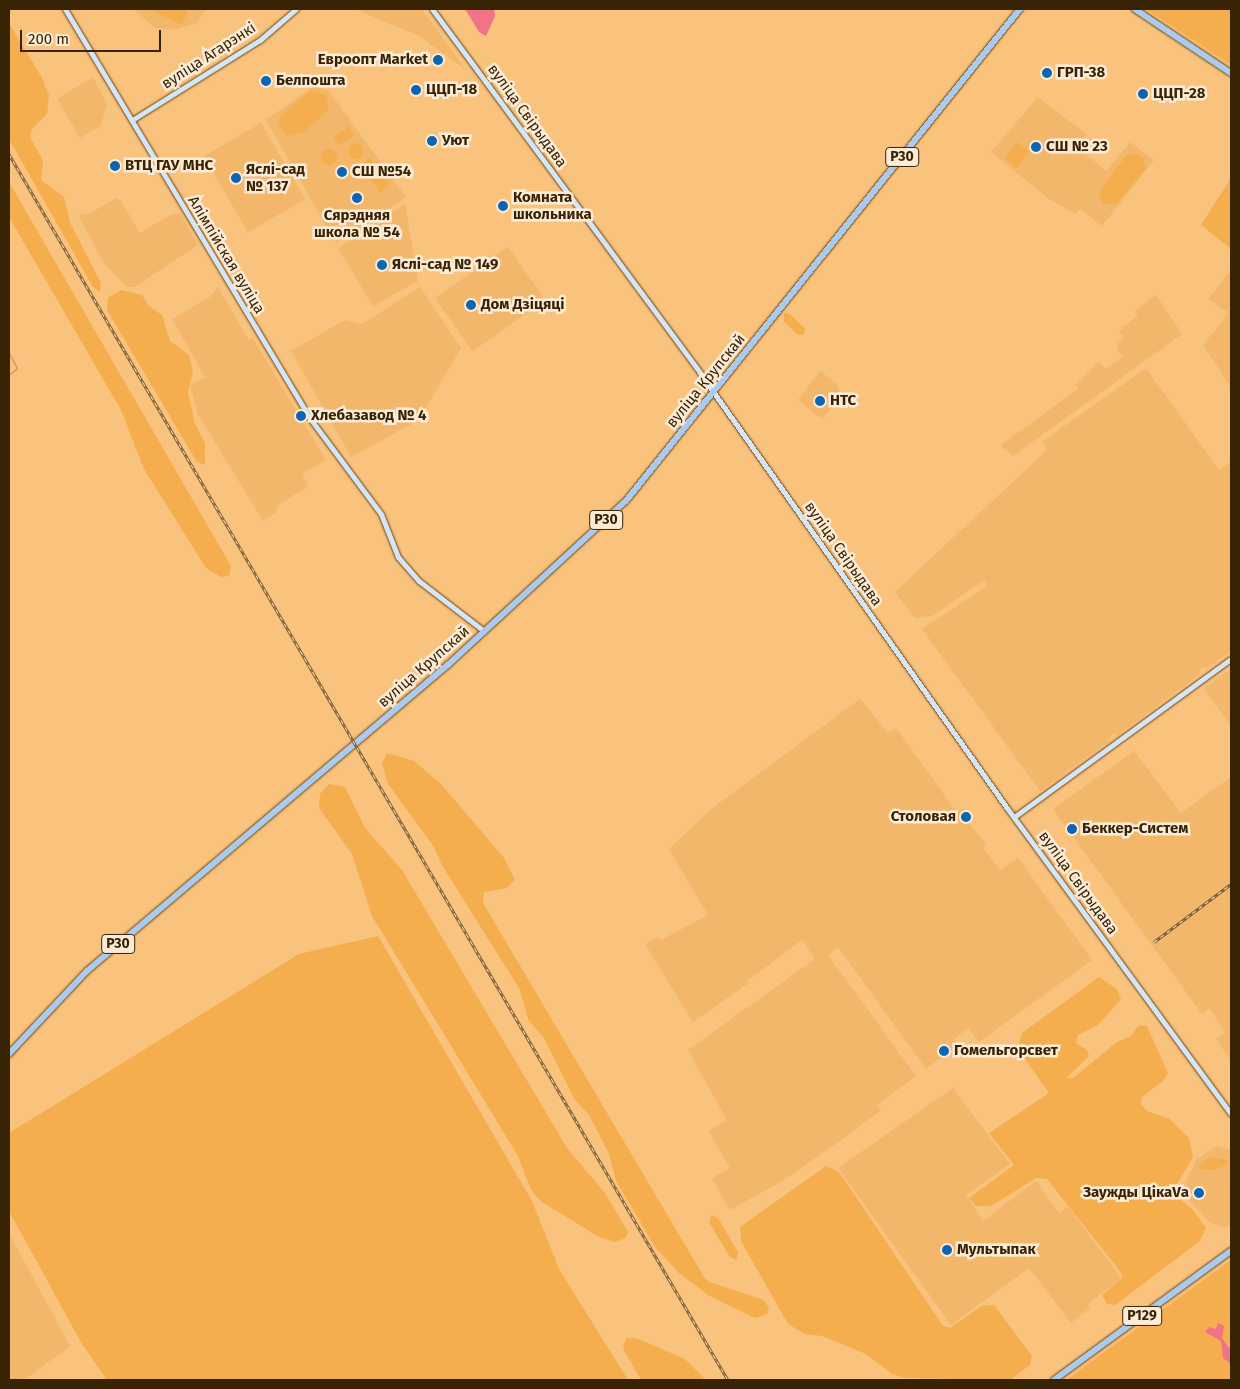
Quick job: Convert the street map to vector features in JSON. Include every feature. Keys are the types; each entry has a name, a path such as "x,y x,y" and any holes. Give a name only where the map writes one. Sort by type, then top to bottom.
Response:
{"main road":[{"name":"Алімпійская вуліца","path":"65,9 308,417 375,507 402,563 420,581 484,631"},
{"name":"вуліца Агарэнкі","path":"132,120 260,40 296,9"},
{"name":"вуліца Свірыдава","path":"432,9 713,393 1014,817 1231,1114"},
{"name":"вуліца Крупскай","path":"9,1054 87,971 484,631 626,501 1020,9"},
{"path":"1135,9 1231,73"},
{"path":"1014,817 1231,659"},
{"name":"Р129","path":"1054,1380 1231,1251"}],"shaded area":[{"path":"133,9 206,9 197,23 173,30 155,28"},
{"path":"149,9 189,9 182,25"},
{"path":"355,9 422,9 466,70 419,36"},
{"path":"465,9 494,10 495,16 486,36 479,32"},
{"path":"1146,9 1231,9 1231,65"},
{"path":"9,23 42,78 49,95 47,114 32,129 30,137 43,161 41,180 64,197 70,223 101,283 100,292 93,287 9,139"},
{"path":"93,77 107,104 101,125 80,138 57,99"},
{"name":"СШ №54","path":"314,86 328,90 406,197 336,243 266,120"},
{"path":"311,90 326,94 329,110 304,132 288,136 279,125 280,116"},
{"path":"1038,97 1087,135 1079,149 1107,171 1130,142 1154,160 1102,226 1080,209 1076,214 1049,199 991,152"},
{"path":"261,123 305,199 248,232 204,156"},
{"path":"348,127 354,135 340,146 334,138"},
{"path":"1017,142 1029,151 1016,168 1004,159"},
{"path":"356,143 362,145 364,151 362,157 356,159 350,157 348,151 350,145"},
{"path":"326,149 332,149 337,154 335,163 326,165 321,160 321,154"},
{"path":"1134,153 1143,157 1146,168 1116,204 1104,204 1099,197 1101,188 1126,156"},
{"path":"370,158 390,186 380,193 360,165"},
{"path":"1231,178 1231,249 1201,225"},
{"path":"9,182 231,566 229,576 221,577 206,568 144,469 121,410 9,217"},
{"path":"116,198 121,201 140,233 170,215 180,213 198,245 134,287 127,287 104,263 78,215 89,214"},
{"path":"405,204 418,281 373,306 338,248"},
{"path":"508,247 545,300 472,351 435,298"},
{"path":"1231,270 1231,387 1203,345 1229,313 1208,299"},
{"name":"Хлебазавод № 4","path":"218,287 249,340 253,338 326,460 302,474 308,486 277,506 277,512 263,521 198,414 190,386 205,377 172,319 210,297"},
{"path":"420,287 461,348 419,420 351,457 291,351 345,320 362,324"},
{"path":"121,290 142,295 149,306 162,315 170,341 189,355 193,371 188,392 195,424 205,443 205,465 197,462 107,310 108,298"},
{"path":"1156,295 1182,334 1013,456 1004,449 1001,445 1078,389 1076,385 1099,362 1105,369 1123,357 1117,349 1117,344 1124,339 1119,331 1138,315 1135,311"},
{"path":"784,313 788,313 805,328 804,334 798,335 784,322"},
{"path":"1146,368 1219,470 1231,462 1231,651 1209,667 1199,669 1200,674 1118,735 1113,734 1108,742 1040,791 922,629 987,586 984,580 932,616 915,618 895,592 1047,450 1042,442"},
{"path":"820,371 837,384 840,396 822,419 798,400"},
{"path":"1231,669 1231,726 1204,688"},
{"path":"860,699 888,733 896,728 955,810 954,814 963,808 972,820 969,823 986,845 983,848 1000,870 1018,858 1092,960 979,1042 968,1028 954,1039 958,1045 926,1069 838,947 828,955 916,1076 877,1105 881,1110 841,1140 784,1180 730,1210 712,1178 730,1168 709,1131 727,1120 688,1050 815,959 802,940 750,979 746,978 749,983 693,1022 645,944 658,937 661,940 708,915 669,849 711,809"},
{"path":"1134,751 1181,813 1231,777 1231,1061 1216,1039 1225,1033 1212,1012 1209,1008 1202,1014 1053,809"},
{"path":"387,753 414,761 441,784 504,858 515,880 507,888 484,892 483,903 704,1277 709,1282 764,1300 769,1308 767,1314 755,1318 708,1295 679,1273 655,1247 616,1181 609,1154 589,1115 575,1100 544,1038 529,1021 519,988 443,867 434,847 388,784 382,764"},
{"path":"329,784 345,787 365,828 402,870 567,1148 605,1193 628,1232 626,1238 614,1242 599,1237 542,1202 531,1190 518,1156 372,916 352,854 319,808 320,794"},
{"path":"378,936 532,1201 559,1269 628,1380 107,1380 82,1344 9,1211 9,1133 299,954"},
{"path":"1099,977 1117,989 1121,999 1098,1025 1078,1035 1076,1043 1087,1050 1089,1056 1066,1078 1073,1078 1117,1042 1131,1036 1139,1025 1147,1026 1168,1073 1164,1080 1142,1097 1141,1104 1147,1111 1170,1119 1189,1138 1193,1157 1177,1184 1176,1196 1193,1210 1206,1228 1200,1241 1115,1305 1107,1304 1102,1295 1123,1277 1120,1271 1047,1179 1036,1178 991,1206 976,1206 969,1198 1014,1165 989,1133 1049,1093 1023,1056 1019,1045 1022,1033"},
{"path":"956,1086 954,1090 1010,1164 966,1195 983,1221 1036,1181 1059,1213 1068,1206 1121,1278 1088,1304 1090,1308 1071,1323 1029,1268 951,1325 838,1168"},
{"path":"1217,1146 1231,1150 1231,1226 1223,1227 1209,1222 1181,1191 1197,1159"},
{"path":"1211,1157 1227,1160 1229,1163 1216,1170 1197,1169 1202,1162"},
{"path":"826,1166 839,1172 943,1326 950,1328 982,1306 994,1305 1032,1356 1030,1365 1010,1380 905,1378 892,1374 866,1354 822,1336 805,1334 788,1324 741,1241 740,1227"},
{"path":"712,1215 718,1218 738,1252 737,1260 730,1257 709,1222"},
{"path":"9,1233 70,1346 24,1380 9,1380"},
{"path":"1231,1260 1231,1380 1066,1380"},
{"path":"1218,1323 1224,1326 1222,1338 1231,1351 1231,1364 1223,1358 1221,1341 1205,1332 1209,1327 1216,1329"},
{"path":"627,1338 636,1338 685,1359 706,1380 641,1380 623,1346"}],"waterway":[{"path":"9,353 17,368 9,375"}],"railway":[{"path":"9,154 728,1380"},
{"path":"1154,942 1231,884"}],"place":[{"name":"Евроопт Market","path":"438,60"},
{"name":"ГРП-38","path":"1047,73"},
{"name":"Белпошта","path":"266,81"},
{"name":"ЦЦП-18","path":"416,90"},
{"name":"ЦЦП-28","path":"1143,94"},
{"name":"Уют","path":"432,141"},
{"name":"СШ № 23","path":"1036,147"},
{"name":"ВТЦ ГАУ МНС","path":"115,166"},
{"name":"СШ №54","path":"342,172"},
{"name":"Яслі-сад № 137","path":"236,178"},
{"name":"Сярэдняя школа № 54","path":"357,198"},
{"name":"Комната школьника","path":"503,206"},
{"name":"Яслі-сад № 149","path":"382,265"},
{"name":"Дом Дзіцяці","path":"471,305"},
{"name":"НТС","path":"820,401"},
{"name":"Хлебазавод № 4","path":"301,416"},
{"name":"Столовая","path":"966,817"},
{"name":"Беккер-Систем","path":"1072,829"},
{"name":"Гомельгорсвет","path":"944,1051"},
{"name":"Заужды ЦікаVа","path":"1199,1193"},
{"name":"Мультыпак","path":"947,1250"}]}
